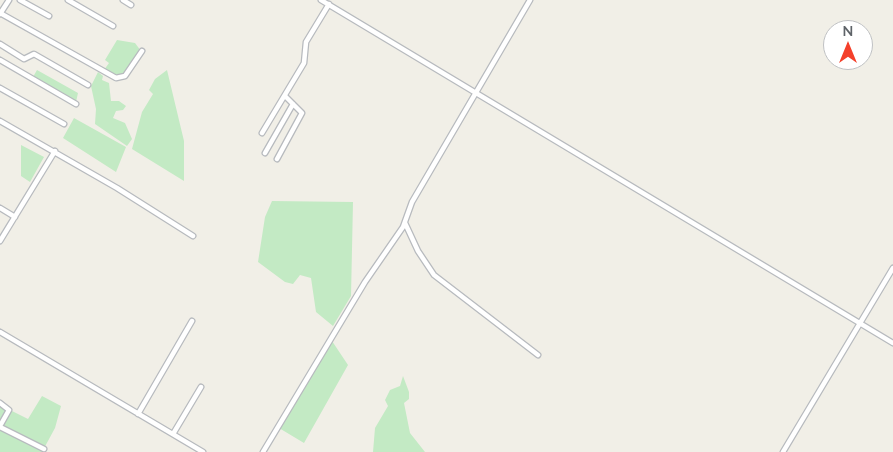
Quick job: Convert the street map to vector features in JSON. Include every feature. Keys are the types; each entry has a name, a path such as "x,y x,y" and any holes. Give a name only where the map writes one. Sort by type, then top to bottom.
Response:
{"street":[{"path":"9,0 0,13 116,78 125,76 142,51"},
{"path":"20,0 49,16"},
{"path":"68,0 113,26"},
{"path":"123,0 131,5"},
{"path":"321,0 893,342"},
{"path":"263,452 370,275 406,223 410,206 530,0"},
{"path":"262,133 304,63 306,42 329,4"},
{"path":"0,44 24,60 34,54 88,85"},
{"path":"0,60 76,104"},
{"path":"0,88 64,124"},
{"path":"277,159 302,113 285,96"},
{"path":"265,153 293,104"},
{"path":"0,121 55,151 193,236"},
{"path":"0,241 55,151"},
{"path":"0,208 15,217"},
{"path":"406,223 416,248 434,275 538,355"},
{"path":"784,452 893,268"},
{"path":"138,414 192,321"},
{"path":"0,332 203,452"},
{"path":"173,434 201,387"},
{"path":"0,403 9,410 0,427 44,449"}],"green space":[{"path":"117,40 135,43 141,51 122,77 116,77 104,70 109,63 105,60"},
{"path":"37,70 78,93 76,102 33,77"},
{"path":"167,70 184,141 184,181 132,149 142,112 153,94 149,90 155,79"},
{"path":"98,72 103,76 102,80 109,83 111,101 119,101 126,106 123,110 116,111 113,118 125,123 132,139 127,146 95,124 96,109 91,86"},
{"path":"74,118 126,147 116,172 63,138"},
{"path":"21,145 44,157 30,182 21,176"},
{"path":"272,201 353,202 351,296 333,326 316,312 311,278 300,275 293,284 285,282 258,262 265,217"},
{"path":"332,341 348,365 304,443 279,428"},
{"path":"403,376 409,392 409,399 404,403 410,433 425,452 373,452 375,428 388,406 385,400 390,390 400,386"},
{"path":"42,396 61,406 55,428 42,452 0,452 0,405 28,419"}]}
